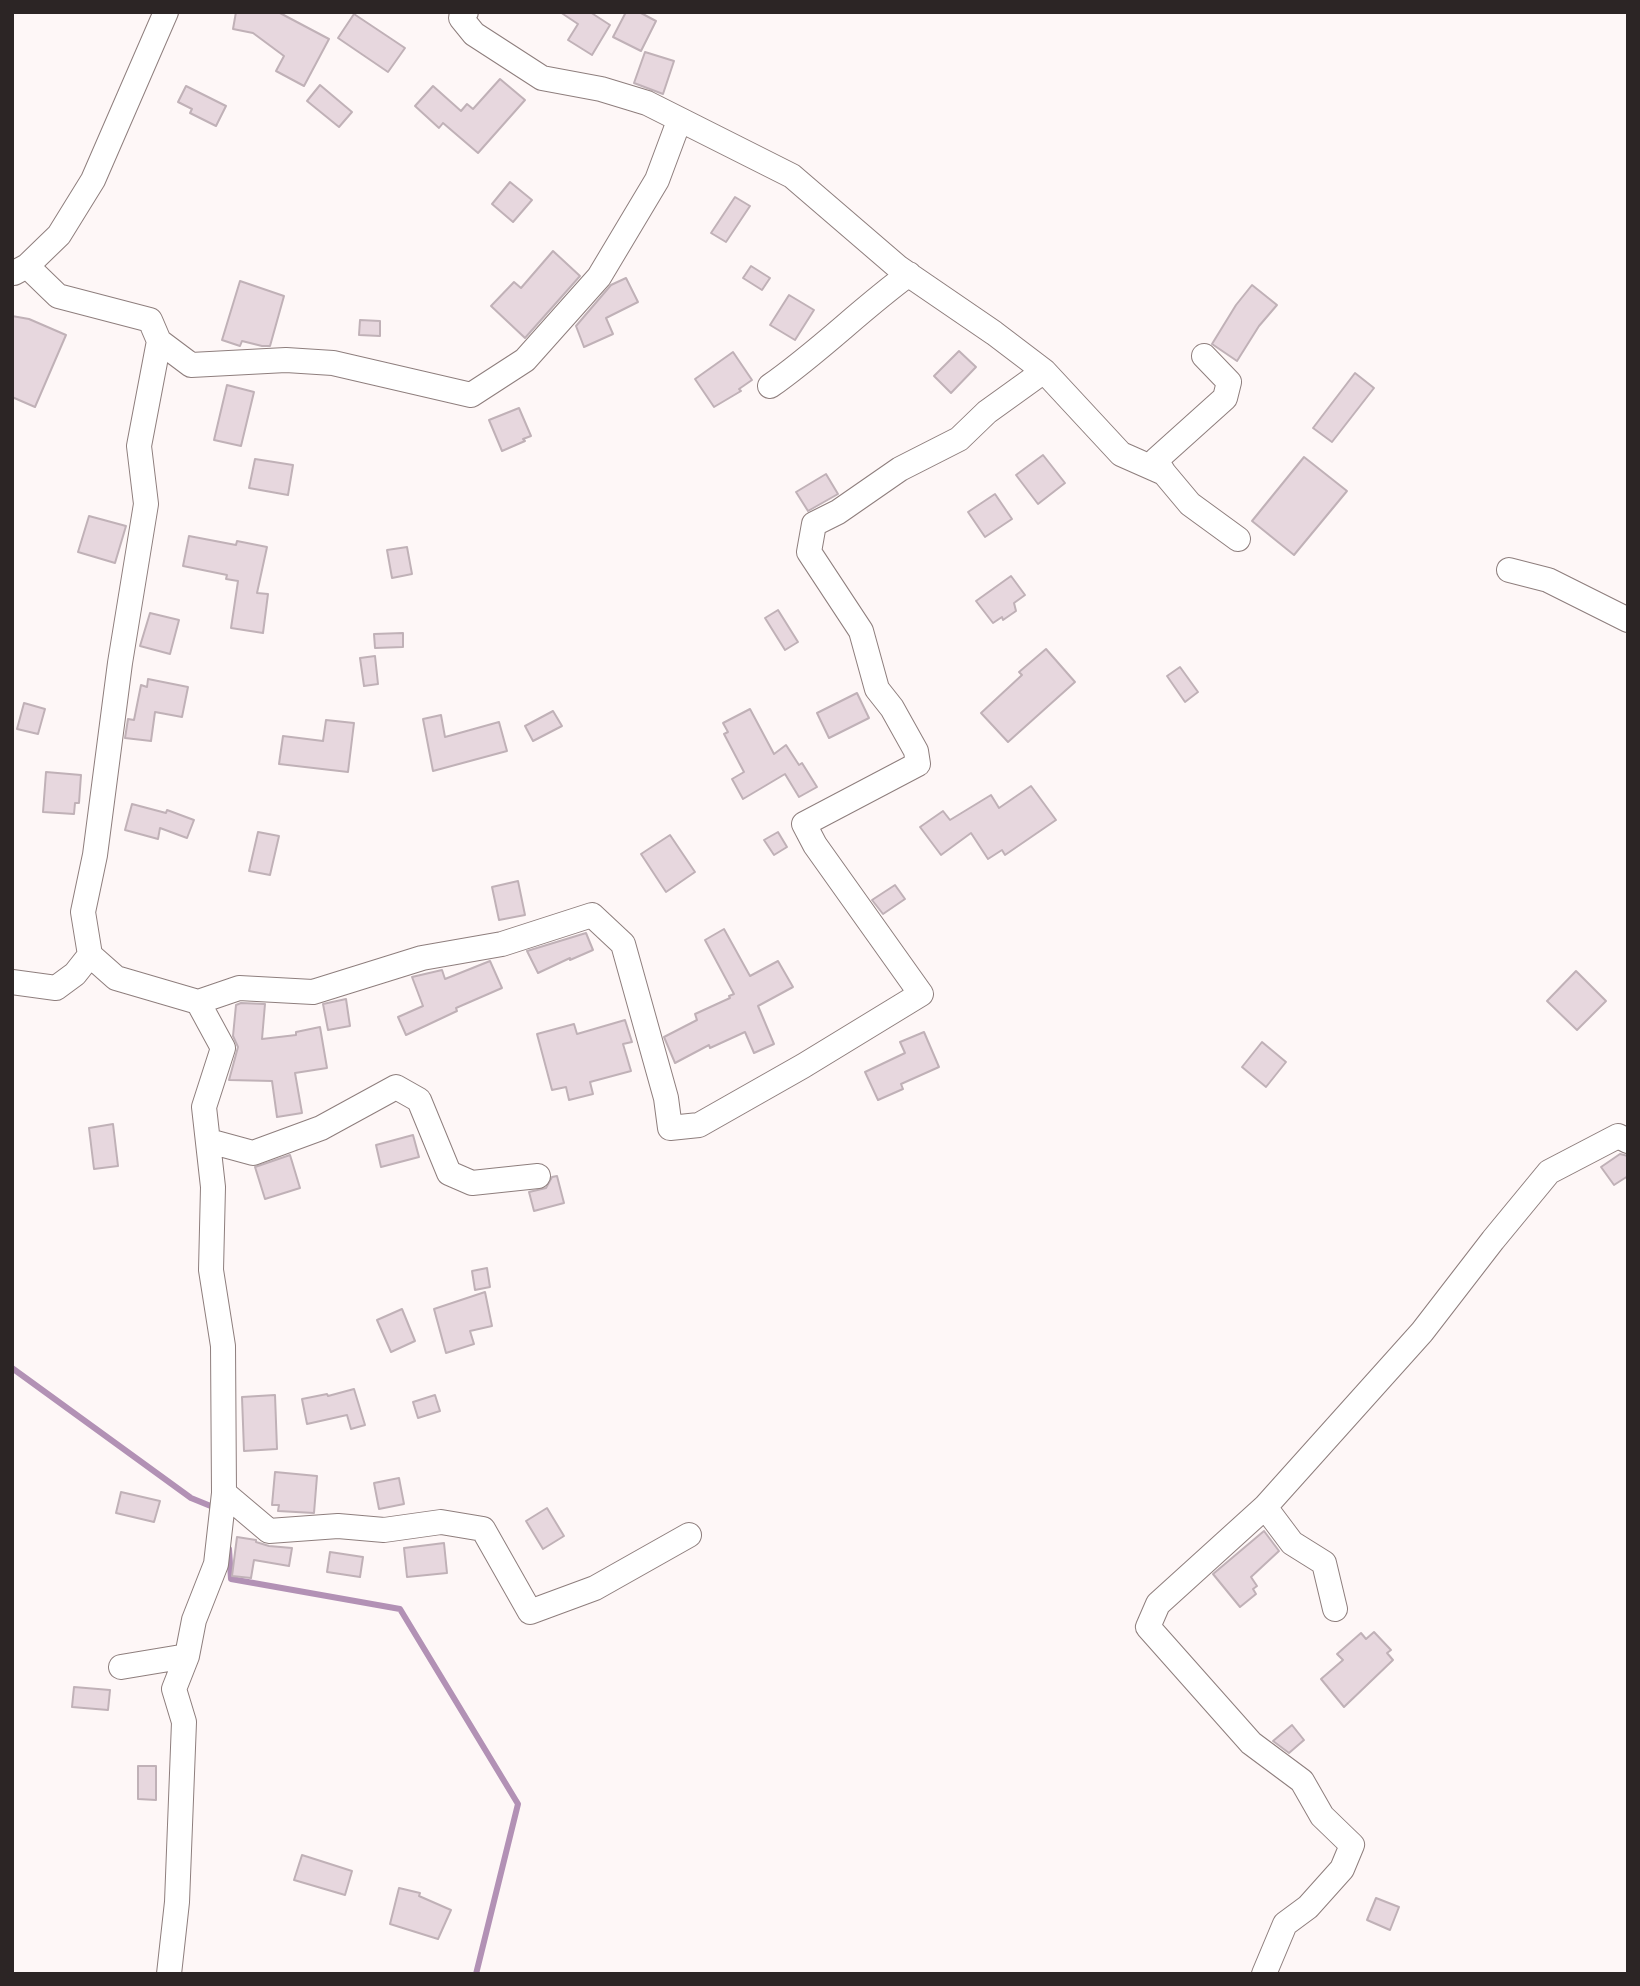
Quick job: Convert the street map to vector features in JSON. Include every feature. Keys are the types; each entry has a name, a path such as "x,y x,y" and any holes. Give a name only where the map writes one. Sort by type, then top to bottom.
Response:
{"street":[{"path":"166,12 93,180 59,235 19,270 58,296 150,320 159,341 191,365 286,360 333,363 471,395 525,360 599,277 657,180 679,121"},
{"path":"466,12 461,19 474,34 542,78 601,89 636,100 792,176 909,274 1044,371 1121,454 1164,473"},
{"path":"770,386 800,365 878,297 909,274"},
{"path":"159,341 139,446 146,504 120,663 95,855 83,912 90,955 116,978 198,1002 239,988 313,992 422,958 502,944 592,915 623,944 666,1098 670,1128 699,1125 921,994 815,845 804,824 918,764 916,751 892,708 877,689 862,631 809,552 814,524 838,512 900,469 959,439 987,412 1044,371"},
{"path":"1204,356 1229,382 1225,398 1156,460 1190,504 1238,539"},
{"path":"1508,570 1548,580 1628,620"},
{"path":"12,982 56,988 75,974 90,955"},
{"path":"169,1974 177,1902 184,1722 174,1689 187,1656 194,1620 216,1564 224,1493 223,1346 211,1270 214,1187 204,1107 223,1048 198,1002"},
{"path":"209,1141 253,1153 321,1128 396,1087 419,1101 449,1173 472,1183 538,1176"},
{"path":"1264,1974 1285,1924 1308,1907 1342,1868 1352,1845 1322,1816 1302,1781 1251,1743 1148,1627 1158,1604 1265,1507 1422,1332 1549,1172 1618,1136 1628,1141"},
{"path":"224,1493 268,1531 338,1526 384,1530 441,1522 483,1529 530,1612 595,1588 689,1535"},
{"path":"1265,1507 1292,1543 1324,1563 1335,1609"},
{"path":"121,1667 187,1656"}],"building":[{"path":"236,12 278,12 329,39 304,86 276,71 284,56 253,33 233,29"},
{"path":"560,12 590,12 610,25 592,55 568,40 578,24"},
{"path":"626,12 639,12 656,21 641,51 613,37"},
{"path":"354,14 405,48 388,72 338,38"},
{"path":"645,52 674,61 663,94 634,83"},
{"path":"500,79 525,100 478,153 443,123 439,128 415,106 433,86 461,111 467,104 473,109"},
{"path":"320,85 352,112 339,127 307,101"},
{"path":"186,86 226,106 216,126 190,113 192,109 178,102"},
{"path":"510,182 532,200 513,222 492,204"},
{"path":"735,197 750,206 726,242 711,233"},
{"path":"553,251 580,276 525,338 491,306 514,282 521,288"},
{"path":"751,266 770,278 762,290 743,278"},
{"path":"626,278 638,302 606,318 613,334 584,347 576,326 611,285"},
{"path":"240,281 284,296 270,346 242,341 240,346 222,340"},
{"path":"1252,285 1277,305 1259,326 1237,361 1212,344"},
{"path":"789,295 814,310 795,340 770,325"},
{"path":"12,316 29,319 66,335 35,407 12,397"},
{"path":"360,320 380,321 380,336 359,335"},
{"path":"959,351 976,367 951,393 934,376"},
{"path":"733,352 752,380 739,389 741,391 714,407 695,379"},
{"path":"1355,373 1374,388 1332,442 1313,428"},
{"path":"227,385 254,392 241,446 214,440"},
{"path":"519,408 531,436 502,451 489,420"},
{"path":"1043,455 1065,483 1038,504 1016,475"},
{"path":"1304,457 1347,491 1294,555 1252,521"},
{"path":"255,459 293,465 288,495 249,488"},
{"path":"826,474 838,494 808,511 796,492"},
{"path":"995,494 1012,519 985,537 968,512"},
{"path":"89,516 126,526 115,563 78,552"},
{"path":"189,536 236,545 237,541 267,547 257,593 268,594 263,633 231,628 238,581 226,579 227,575 183,566"},
{"path":"407,547 412,574 392,578 387,550"},
{"path":"1011,576 1025,595 1014,603 1016,611 993,623 976,601"},
{"path":"778,610 798,642 785,650 765,618"},
{"path":"150,613 179,620 170,654 140,646"},
{"path":"403,633 403,647 375,648 374,634"},
{"path":"1046,649 1075,682 1008,742 981,713 1022,675 1019,672"},
{"path":"375,656 378,684 364,686 360,658"},
{"path":"1180,667 1198,692 1185,702 1167,676"},
{"path":"148,679 188,687 182,717 155,712 151,741 125,738 128,719 134,720 141,685 147,687"},
{"path":"857,693 869,718 829,738 817,713"},
{"path":"24,703 45,709 38,734 17,729"},
{"path":"750,709 774,754 786,745 799,765 802,763 817,787 799,797 785,774 743,799 732,779 744,772 724,734 728,732 723,723"},
{"path":"553,711 562,726 533,741 525,726"},
{"path":"441,715 445,737 499,722 507,751 433,771 423,719"},
{"path":"326,720 354,723 348,772 279,764 283,736 323,741"},
{"path":"46,772 81,775 79,803 75,803 74,814 43,812"},
{"path":"1031,786 1056,820 1005,855 1002,850 988,859 971,833 941,855 920,827 943,811 950,820 991,795 999,808"},
{"path":"132,804 166,813 167,810 194,820 187,838 160,828 158,839 125,830"},
{"path":"258,832 279,836 270,875 249,871"},
{"path":"778,832 787,847 774,855 764,840"},
{"path":"670,835 695,872 666,892 641,854"},
{"path":"518,881 525,915 499,920 492,887"},
{"path":"895,885 905,899 883,914 872,900"},
{"path":"724,929 750,976 778,961 793,987 758,1006 774,1044 754,1053 745,1032 710,1048 709,1045 675,1063 664,1037 697,1020 695,1014 734,994 705,940"},
{"path":"586,933 593,950 538,973 527,951"},
{"path":"490,961 502,988 456,1008 457,1011 406,1035 398,1017 423,1006 412,977 442,970 445,979"},
{"path":"1576,971 1606,1001 1577,1030 1547,1001"},
{"path":"346,999 350,1026 328,1030 323,1004"},
{"path":"265,1004 262,1039 296,1035 296,1032 320,1027 327,1068 295,1073 302,1113 277,1117 272,1081 229,1080 238,1047 233,1036 236,1005"},
{"path":"625,1020 632,1042 623,1044 631,1071 590,1082 593,1094 569,1100 566,1087 552,1090 537,1034 574,1024 577,1034"},
{"path":"924,1032 939,1067 901,1084 903,1089 878,1100 865,1072 905,1053 900,1042"},
{"path":"1262,1042 1286,1062 1266,1087 1242,1067"},
{"path":"113,1124 118,1166 94,1169 89,1128"},
{"path":"413,1135 419,1157 381,1167 376,1145"},
{"path":"1620,1154 1628,1156 1628,1176 1614,1185 1601,1167"},
{"path":"290,1155 300,1188 265,1199 255,1167"},
{"path":"557,1176 564,1203 534,1211 529,1192 546,1188 552,1177"},
{"path":"487,1268 490,1287 475,1290 472,1271"},
{"path":"485,1292 492,1326 470,1331 474,1344 446,1353 434,1309"},
{"path":"402,1309 415,1341 391,1352 377,1320"},
{"path":"354,1389 365,1425 351,1429 347,1415 307,1424 302,1399"},
{"path":"275,1395 277,1449 244,1451 242,1397"},
{"path":"435,1395 440,1411 418,1418 413,1402"},
{"path":"275,1472 317,1476 314,1513 278,1511 279,1505 272,1505"},
{"path":"399,1478 404,1504 379,1509 374,1483"},
{"path":"121,1492 160,1501 154,1522 116,1513"},
{"path":"547,1508 564,1536 543,1549 526,1521"},
{"path":"1264,1531 1279,1551 1251,1577 1257,1586 1253,1589 1256,1594 1240,1607 1213,1574"},
{"path":"237,1537 256,1540 269,1546 292,1548 289,1566 254,1560 251,1578 232,1576"},
{"path":"444,1543 447,1573 407,1577 404,1548"},
{"path":"330,1552 363,1557 360,1577 327,1572"},
{"path":"1374,1632 1391,1650 1387,1653 1393,1660 1344,1707 1321,1679 1343,1660 1337,1654 1361,1633 1366,1639"},
{"path":"74,1687 110,1690 108,1710 72,1707"},
{"path":"1292,1725 1304,1740 1289,1753 1273,1741"},
{"path":"138,1766 156,1766 156,1800 138,1799"},
{"path":"302,1855 352,1871 345,1895 294,1880"},
{"path":"399,1888 420,1893 419,1896 451,1910 438,1939 390,1924"},
{"path":"1376,1898 1399,1907 1390,1930 1367,1920"}],"waterway":[{"path":"12,1368 191,1498 218,1509"},
{"path":"229,1549 231,1579 400,1609 518,1804 476,1974"}]}
